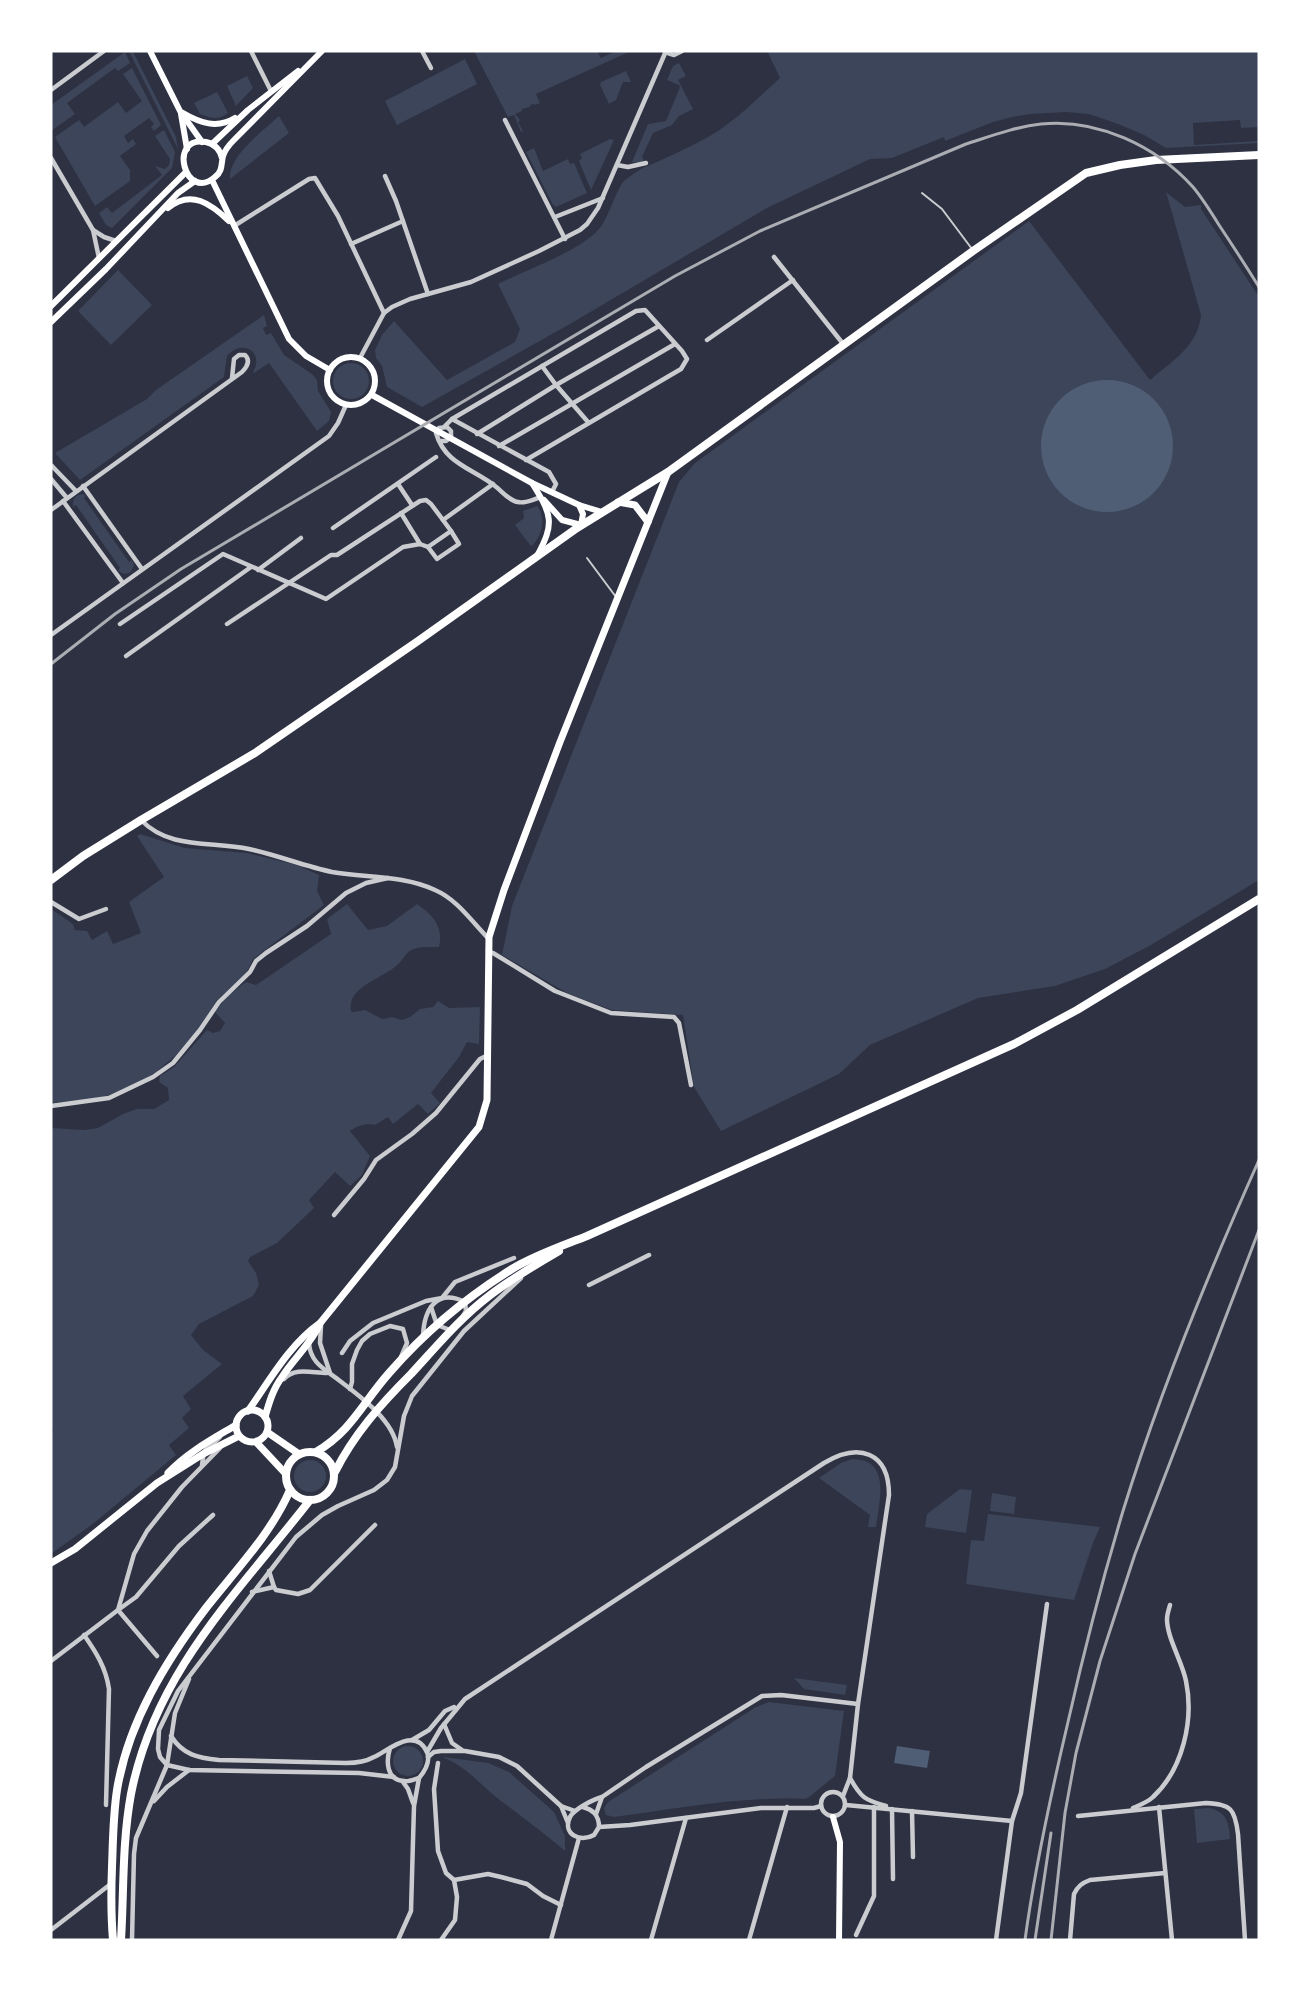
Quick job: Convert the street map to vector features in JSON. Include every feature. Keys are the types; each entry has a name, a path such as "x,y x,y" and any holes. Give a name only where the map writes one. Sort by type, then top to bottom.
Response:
{"highway":[{"path":"51,880 83,856 255,753 581,525 668,472 973,251 1086,173 1156,160 1259,155"},
{"path":"587,1236 536,1264 488,1296 454,1328 391,1394 358,1433 345,1451 335,1472 331,1490 321,1497 310,1500 290,1491 285,1473 291,1461 299,1454 316,1452 330,1444 349,1427 390,1371 423,1338 465,1302 512,1269 1014,1044 1077,1010 1259,899"},
{"path":"316,1452 331,1462 335,1472"},
{"path":"112,1940 114,1808 117,1789 134,1731 149,1696 186,1636 281,1512 290,1491"},
{"path":"121,1940 124,1847 132,1792 147,1738 164,1697 195,1646 285,1528 310,1500"}],"main road":[{"path":"150,51 180,111 202,142"},
{"path":"180,111 187,149 183,160 186,172 195,181 212,180 220,171 222,158 233,141 322,51"},
{"path":"212,144 248,110 315,58"},
{"path":"180,111 195,120 213,124 226,123 248,110"},
{"path":"187,149 202,142 212,144 219,150 222,158"},
{"path":"51,306 186,172"},
{"path":"212,180 289,339 306,356 330,370"},
{"path":"153,221 178,193 195,181"},
{"path":"51,322 171,205 179,201 205,202 215,207 234,226"},
{"path":"360,358 375,374 376,381 372,395 363,403 346,405 334,399 330,394 327,382 330,370 340,360 360,358"},
{"path":"372,395 532,483 579,505 602,512"},
{"path":"265,1417 271,1395 282,1377 308,1345 321,1323 479,1127 487,1100 489,939 504,890 560,742 668,472"},
{"path":"532,483 548,513 550,528 536,558"},
{"path":"541,497 562,520 581,525 583,514 579,505"},
{"path":"618,502 635,505 648,522"},
{"path":"51,1563 75,1549 199,1446 236,1425 242,1414 248,1411 301,1340 321,1323"},
{"path":"248,1411 260,1412 268,1424 267,1432 256,1442"},
{"path":"236,1425 239,1436 244,1440 256,1442 285,1473"},
{"path":"267,1432 299,1454"},
{"path":"157,1483 203,1454 239,1436"},
{"path":"832,1817 840,1842 839,1940"}],"street":[{"path":"51,90 104,51"},
{"path":"251,51 271,91"},
{"path":"423,51 431,68"},
{"path":"360,358 384,314 400,303 471,282 565,239 587,224 594,216 603,197 666,51 674,55 682,51"},
{"path":"505,120 565,239"},
{"path":"51,158 93,230 99,258"},
{"path":"617,165 628,167 646,163"},
{"path":"385,176 428,294"},
{"path":"234,226 309,179 315,178 338,216 384,314"},
{"path":"555,218 603,197"},
{"path":"351,244 403,221"},
{"path":"93,230 116,242"},
{"path":"774,256 843,345"},
{"path":"707,340 793,280"},
{"path":"526,460 681,369 687,360 645,310 636,311 437,430 436,436 446,453 455,462 493,484 512,501 521,503 541,497"},
{"path":"477,434 659,326"},
{"path":"499,446 675,344"},
{"path":"51,510 82,486 232,378 246,367 249,361 245,355 239,355 234,359 232,378"},
{"path":"542,366 556,386 588,422"},
{"path":"51,634 329,436 335,429 346,405"},
{"path":"452,419 549,472 556,484 552,492"},
{"path":"440,441 446,441 451,437 451,431 444,426"},
{"path":"333,528 436,457"},
{"path":"51,465 76,491"},
{"path":"51,480 123,583"},
{"path":"398,484 412,505"},
{"path":"443,520 493,484"},
{"path":"82,486 142,569"},
{"path":"120,624 223,554 251,567 288,583 326,599 403,547 420,544 428,547 437,559 459,544 426,500 412,505 337,555 331,555 288,583 227,624"},
{"path":"400,513 420,544"},
{"path":"428,547 451,531"},
{"path":"258,570 301,538"},
{"path":"126,656 251,567"},
{"path":"141,820 152,831 180,841 247,848 323,870 416,882 438,891 466,913 489,939"},
{"path":"51,1106 109,1098 153,1077 173,1063 219,1002 266,953 307,926 346,893 366,883 388,878"},
{"path":"51,903 79,919 106,909"},
{"path":"488,951 555,991 611,1013 674,1017 679,1023 691,1085"},
{"path":"334,1215 364,1179 376,1160 436,1113 480,1059 488,1055"},
{"path":"589,1285 649,1255"},
{"path":"423,1338 426,1315 455,1282 514,1258"},
{"path":"414,1806 408,1789 403,1782 394,1777 359,1773 189,1770 167,1765 160,1757 158,1749 159,1730 178,1691 192,1671 296,1537 338,1506 374,1490 387,1480 395,1467 408,1402 464,1331 536,1264"},
{"path":"342,1353 350,1341 373,1323 426,1301 454,1297 465,1302 466,1311 454,1328 437,1325 432,1307"},
{"path":"321,1323 320,1343 330,1373"},
{"path":"350,1389 352,1364 357,1350 370,1334 390,1326 403,1329 406,1343 400,1359 390,1371"},
{"path":"312,1329 308,1345 315,1362 385,1420 392,1430 398,1450"},
{"path":"271,1395 292,1372 330,1373"},
{"path":"202,1465 203,1454 207,1446 224,1432"},
{"path":"118,1610 134,1554 147,1531 202,1465 228,1443"},
{"path":"427,1755 444,1723 465,1699 836,1456 853,1451 864,1452 876,1458 882,1465 889,1483 889,1495 858,1704 850,1778 843,1796 846,1805 842,1813 832,1817 824,1813 821,1806 823,1797 838,1793 843,1796"},
{"path":"51,1661 136,1597 179,1546 213,1515"},
{"path":"269,1571 276,1590 298,1594 310,1590 375,1526"},
{"path":"252,1592 274,1587"},
{"path":"996,1940 1012,1821 1022,1793 1047,1604"},
{"path":"1128,1811 1152,1798 1167,1781 1176,1766 1186,1730 1188,1711 1186,1679 1167,1619 1170,1605"},
{"path":"118,1610 157,1656"},
{"path":"84,1635 98,1655 107,1675 109,1689 106,1805"},
{"path":"132,1940 136,1838 167,1765 175,1713 192,1671"},
{"path":"568,1825 574,1811 602,1797 646,1767 762,1696 781,1695 858,1704"},
{"path":"171,1736 177,1745 192,1755 219,1760 358,1762 372,1758 400,1741 412,1740 429,1730 445,1711 458,1705"},
{"path":"444,1723 452,1743 465,1752"},
{"path":"429,1730 448,1737"},
{"path":"398,1940 411,1911 414,1806 419,1778 429,1762 420,1744 412,1740"},
{"path":"390,1748 386,1758 388,1769 394,1777"},
{"path":"427,1755 441,1751 499,1757 516,1766 561,1806 574,1811"},
{"path":"438,1763 434,1789 438,1851 446,1873 454,1880 457,1897 455,1920 441,1940"},
{"path":"152,1803 167,1787 189,1770"},
{"path":"403,1782 419,1778"},
{"path":"850,1778 861,1796 868,1801 912,1811 1012,1821"},
{"path":"596,1814 602,1797"},
{"path":"1078,1816 1159,1806 1222,1803 1234,1815 1238,1834 1245,1940"},
{"path":"846,1805 901,1809"},
{"path":"561,1806 571,1832 579,1839 594,1835 600,1827 761,1808 821,1806"},
{"path":"1159,1806 1172,1940"},
{"path":"583,1807 596,1814 600,1827"},
{"path":"749,1940 787,1807"},
{"path":"856,1935 874,1896 874,1807"},
{"path":"892,1809 893,1879"},
{"path":"912,1811 913,1857"},
{"path":"651,1940 686,1818"},
{"path":"551,1940 579,1839"},
{"path":"454,1880 488,1874 501,1877 527,1884 543,1896 561,1905"},
{"path":"1070,1940 1074,1894 1083,1883 1090,1880 1166,1874"},
{"path":"51,1930 112,1883"}],"lane":[{"path":"922,193 942,209 973,251"},
{"path":"588,558 618,599"}],"shaded area":[{"path":"474,51 597,51 601,58 616,51 631,51 536,94 540,103 530,105 515,114 520,120 518,122 523,131 521,132 514,115 508,117"},
{"path":"767,51 1259,51 1259,127 1241,128 1240,120 1193,123 1194,145 1259,141 1259,143 1166,148 1118,124 1089,114 1066,112 1030,114 993,122 945,141 944,137 892,158 870,159 767,208 570,324 422,407 387,387 375,350 382,335 394,321 447,380 515,342 520,329 498,284 590,238 602,225 619,188 626,179 643,168 718,131 742,112 780,78"},
{"path":"125,52 130,63 118,71 115,68 67,103 75,114 51,131 51,105"},
{"path":"133,52 176,137 178,149 130,53"},
{"path":"465,59 477,84 397,125 385,101"},
{"path":"679,63 686,76 678,80 693,109 679,116 672,125 653,133 642,157 644,160 640,163 632,162 648,124 666,121 680,87 667,80 673,66"},
{"path":"132,68 161,125 154,131 151,127 154,124 149,118 124,136 128,143 133,139 136,144 120,156 130,170 130,181 95,206 55,137 79,120 84,127 118,102 126,113 142,101 123,74"},
{"path":"626,71 631,82 623,82 616,100 609,104 600,85 601,82"},
{"path":"247,76 253,88 236,106 227,86"},
{"path":"217,92 228,113 218,118 200,114 194,103"},
{"path":"279,116 289,133 230,179 231,170 240,153"},
{"path":"164,130 175,152 172,168 112,228 106,225 99,213 107,207 112,213 162,175 155,166 165,169 169,165 170,159 155,136"},
{"path":"610,139 614,140 591,190 579,161 582,158 580,154"},
{"path":"534,148 543,171 568,159 570,164 574,163 587,193 556,207 553,205 526,152"},
{"path":"1166,192 1185,207 1201,205 1201,209 1259,297 1259,880 1151,945 1105,969 1055,986 978,998 870,1045 839,1074 721,1131 694,1087 683,1015 612,1010 567,993 502,955 512,906 679,482 695,463 1029,221 1150,380 1183,352 1195,336 1201,315"},
{"path":"118,270 152,305 111,345 78,311"},
{"path":"264,315 267,326 263,328 266,335 271,333 284,355 317,380 318,391 331,412 329,421 317,431 269,363 254,373 256,359 254,353 245,348 239,348 227,356 224,377 80,480 55,453 147,399 156,390"},
{"path":"351,363 364,368 369,381 364,394 351,399 338,394 333,381 338,368"},
{"path":"1107,380 1132,385 1153,400 1168,421 1173,446 1168,471 1153,492 1132,507 1107,512 1082,507 1061,492 1046,471 1041,446 1046,421 1061,400 1082,385"},
{"path":"83,494 129,562 132,560 134,565 131,572 124,574 118,570 120,568 76,505 73,507 75,498"},
{"path":"537,506 542,516 542,527 532,546 515,525 524,518 523,511"},
{"path":"140,834 185,848 247,853 297,865 319,875 317,891 324,905 253,959 246,974 217,1000 194,1036 156,1072 133,1086 102,1098 51,1103 51,909 73,924 75,930 87,931 92,940 107,931 113,944 141,933 129,902 164,877 137,836"},
{"path":"347,904 368,930 387,926 417,904 436,922 440,933 439,947 421,947 411,950 395,967 359,990 351,1003 351,1011 365,1010 382,1019 392,1017 402,1020 420,1009 433,1007 438,1001 449,1008 480,1007 479,1044 467,1042 459,1057 431,1093 440,1103 428,1114 418,1104 393,1124 388,1117 375,1125 362,1125 350,1131 370,1156 362,1175 350,1186 335,1172 309,1200 314,1208 277,1243 250,1257 248,1261 256,1273 259,1285 253,1296 199,1324 191,1335 203,1350 222,1364 183,1396 191,1409 182,1418 189,1428 169,1445 176,1455 94,1523 51,1554 51,1435 53,1432 51,1421 51,1128 84,1130 98,1128 123,1114 137,1109 154,1109 169,1100 168,1088 159,1082 160,1076 174,1067 207,1030 213,1033 220,1031 225,1023 215,1012 227,996 246,982 256,985 331,934 327,919"},
{"path":"852,1459 865,1461 873,1466 878,1474 880,1494 876,1527 868,1527 870,1515 819,1478 841,1463"},
{"path":"310,1460 321,1465 326,1476 321,1487 310,1492 299,1487 294,1476 299,1465"},
{"path":"960,1489 972,1490 966,1533 925,1527 927,1514"},
{"path":"992,1493 1016,1497 1014,1514 990,1511"},
{"path":"988,1514 1100,1527 1074,1600 966,1584 971,1540 984,1541"},
{"path":"794,1678 847,1685 845,1695 804,1689"},
{"path":"769,1702 844,1711 835,1776 809,1797 733,1801 614,1817 606,1815 604,1808 608,1802 756,1707"},
{"path":"408,1746 414,1747 422,1755 422,1767 414,1775 408,1776 402,1775 394,1767 393,1761 394,1755 402,1747"},
{"path":"897,1746 930,1751 927,1768 894,1763"},
{"path":"444,1757 488,1763 509,1772 554,1812 565,1836 565,1851 465,1770"},
{"path":"1209,1808 1220,1812 1226,1819 1230,1839 1197,1843 1194,1809"}],"railway":[{"path":"51,664 115,614 181,569 675,276 760,231 966,144 994,135 1031,125 1062,123 1104,130 1143,147 1162,159 1193,187 1259,287"},
{"path":"1025,1940 1039,1857 1080,1669 1123,1511 1137,1466 1186,1333 1259,1160"},
{"path":"1051,1940 1065,1813 1076,1753 1100,1661 1135,1554 1259,1230"},
{"path":"1035,1940 1051,1833"}]}
